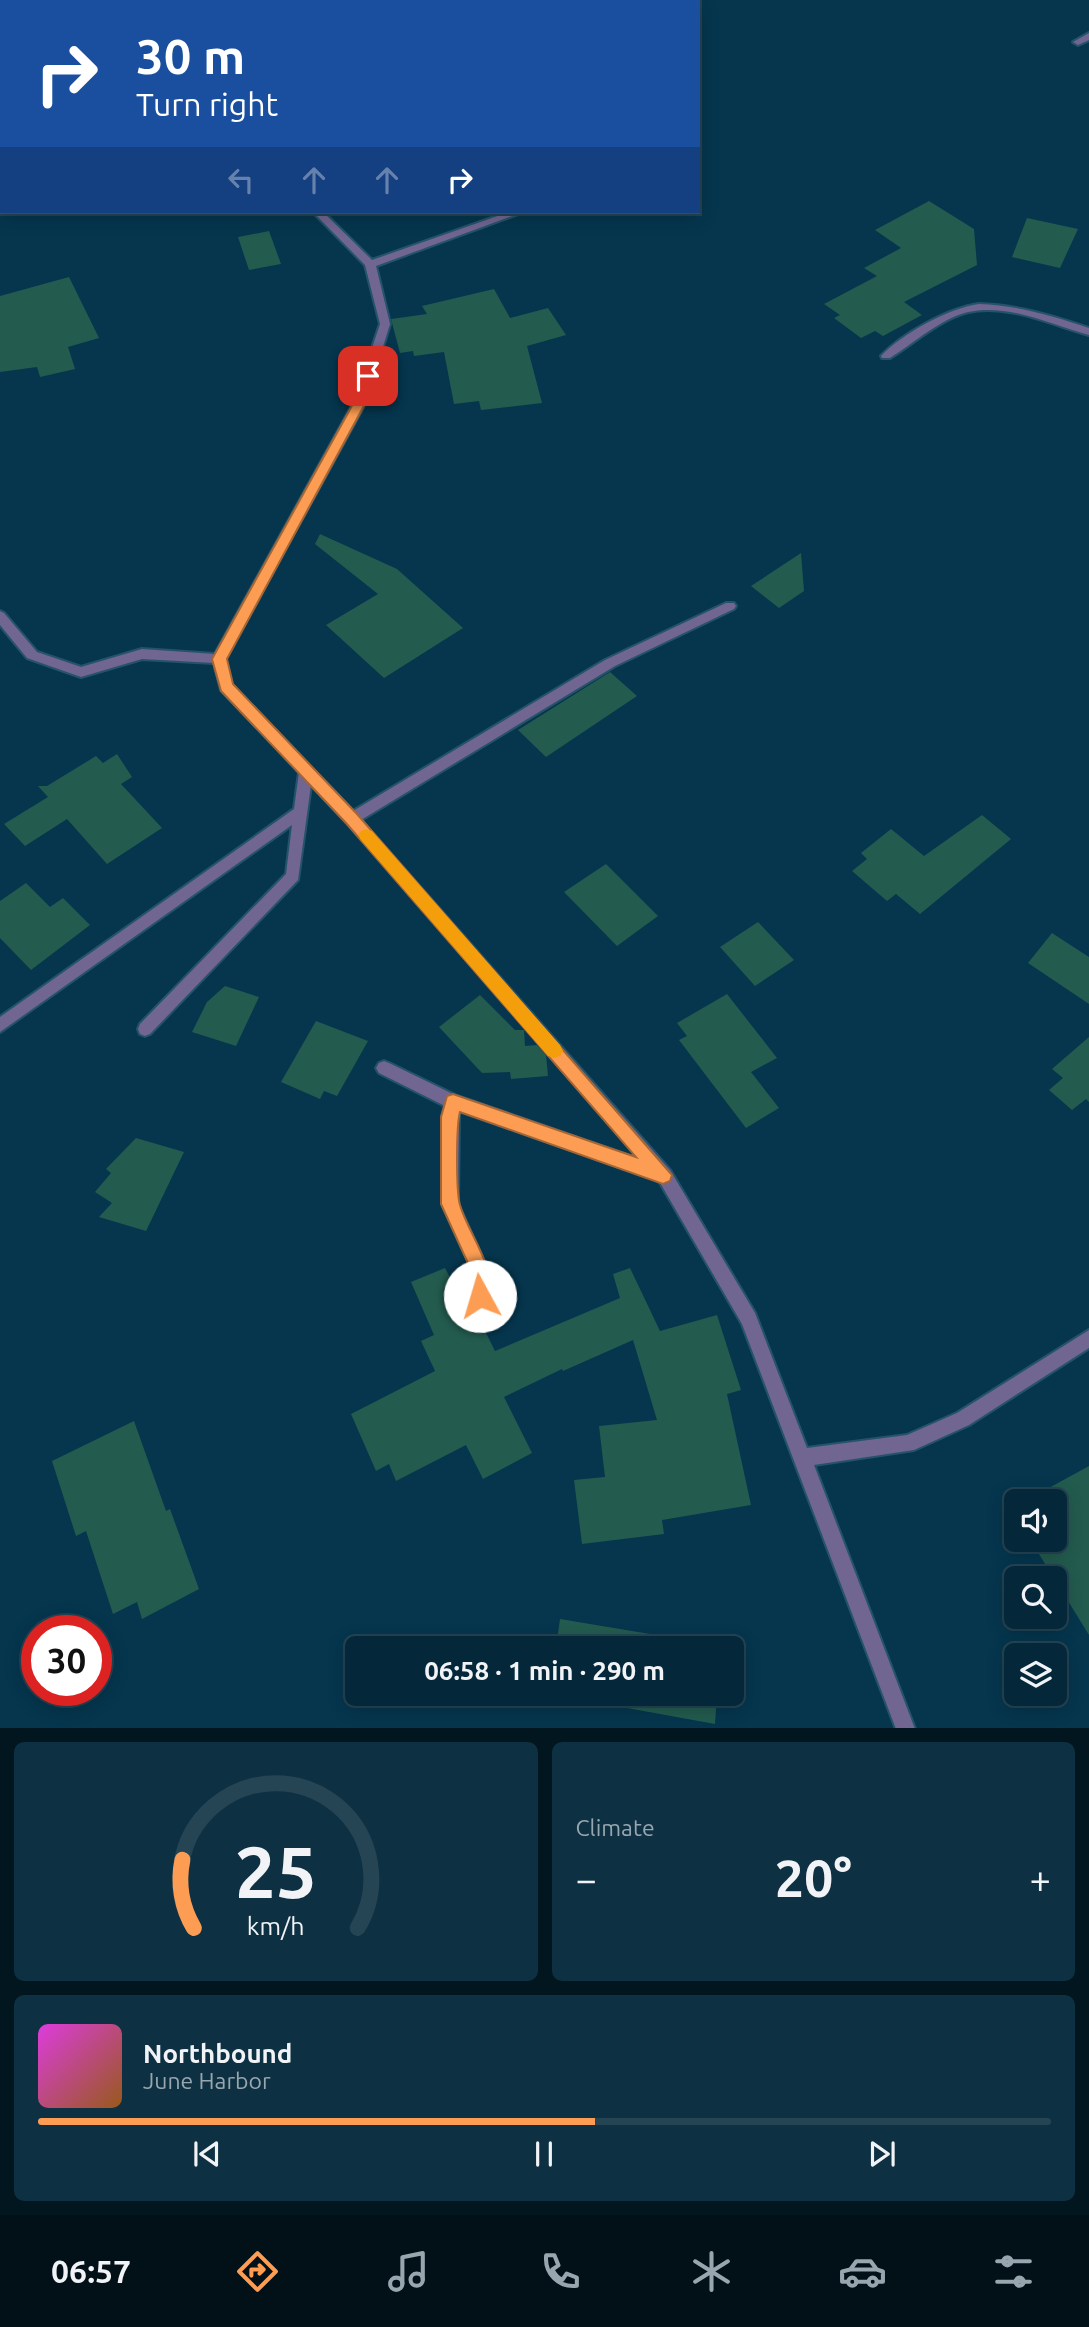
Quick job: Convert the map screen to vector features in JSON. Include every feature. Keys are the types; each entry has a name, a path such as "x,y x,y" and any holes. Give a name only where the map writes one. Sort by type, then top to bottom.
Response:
{"street":[{"path":"1078,42 1089,36"},
{"path":"320,214 370,264 385,324 360,402 219,659 226,687 352,819 663,1175 749,1319 906,1728"},
{"path":"370,264 512,214"},
{"path":"886,356 943,319 968,308 1018,311 1089,332"},
{"path":"352,819 610,663 730,606"},
{"path":"0,616 32,655 81,673 142,654 219,659"},
{"path":"145,1029 293,876 306,770"},
{"path":"0,1025 302,811"},
{"path":"384,1069 453,1102 663,1175"},
{"path":"453,1102 450,1117 450,1204 476,1261 480,1296"},
{"path":"804,1457 908,1444 962,1419 1089,1338"}],"building":[{"path":"929,201 974,229 977,265 904,302 922,315 883,336 875,331 861,338 834,318 840,315 824,304 877,276 864,268 901,248 875,230"},
{"path":"1027,218 1078,229 1060,268 1012,257"},
{"path":"269,231 281,264 249,270 238,237"},
{"path":"69,277 99,338 68,347 75,369 40,377 37,367 0,372 0,296"},
{"path":"494,289 510,318 548,308 566,335 527,346 542,403 481,410 479,401 454,404 444,352 414,356 413,351 400,353 391,319 427,314 422,306"},
{"path":"320,534 397,569 463,628 384,678 326,625 378,594 315,544"},
{"path":"801,553 804,591 779,608 751,586"},
{"path":"610,672 637,696 546,757 518,730"},
{"path":"117,754 132,777 121,784 162,828 107,864 67,819 25,846 4,824 48,797 38,786 47,786 96,756 103,763"},
{"path":"982,815 1011,839 920,914 896,894 887,901 852,871 867,859 861,853 891,829 924,856"},
{"path":"606,864 658,916 617,946 564,892"},
{"path":"26,883 50,907 63,898 90,925 31,970 0,938 0,901"},
{"path":"758,922 794,960 755,986 720,947"},
{"path":"1052,933 1089,957 1089,1004 1028,963"},
{"path":"225,986 259,997 236,1046 192,1032 207,1002"},
{"path":"727,994 777,1058 751,1072 779,1108 746,1128 679,1040 687,1036 677,1023"},
{"path":"480,995 515,1030 524,1030 525,1046 537,1045 546,1055 548,1076 511,1079 510,1072 482,1073 439,1027"},
{"path":"316,1021 368,1041 337,1096 324,1091 320,1099 281,1082"},
{"path":"1089,1037 1089,1102 1086,1099 1072,1110 1049,1090 1063,1078 1052,1069"},
{"path":"136,1138 184,1152 146,1231 99,1217 112,1203 95,1192 111,1173 106,1169"},
{"path":"445,1268 471,1316 476,1313 495,1351 620,1298 613,1274 630,1268 660,1331 717,1315 741,1390 727,1394 751,1505 662,1520 664,1534 582,1544 574,1480 605,1477 599,1426 657,1420 633,1340 563,1371 562,1369 504,1397 532,1453 483,1479 466,1445 396,1481 389,1464 376,1471 351,1414 435,1371 421,1341 434,1335 411,1282"},
{"path":"134,1421 166,1511 170,1509 199,1589 142,1619 137,1602 113,1614 86,1531 76,1536 52,1461"},
{"path":"1089,1466 1089,1635 1067,1599 1067,1566 1046,1566 1038,1552 1067,1552 1067,1489 1047,1489"},
{"path":"560,1619 662,1636 558,1636"},
{"path":"616,1706 716,1706 715,1724"}],"slow traffic":[{"path":"366,835 554,1051"}],"route":[{"path":"368,376 360,402 219,659 226,687 352,819 663,1175 453,1102 450,1117 450,1204 476,1261 480,1296"}]}
